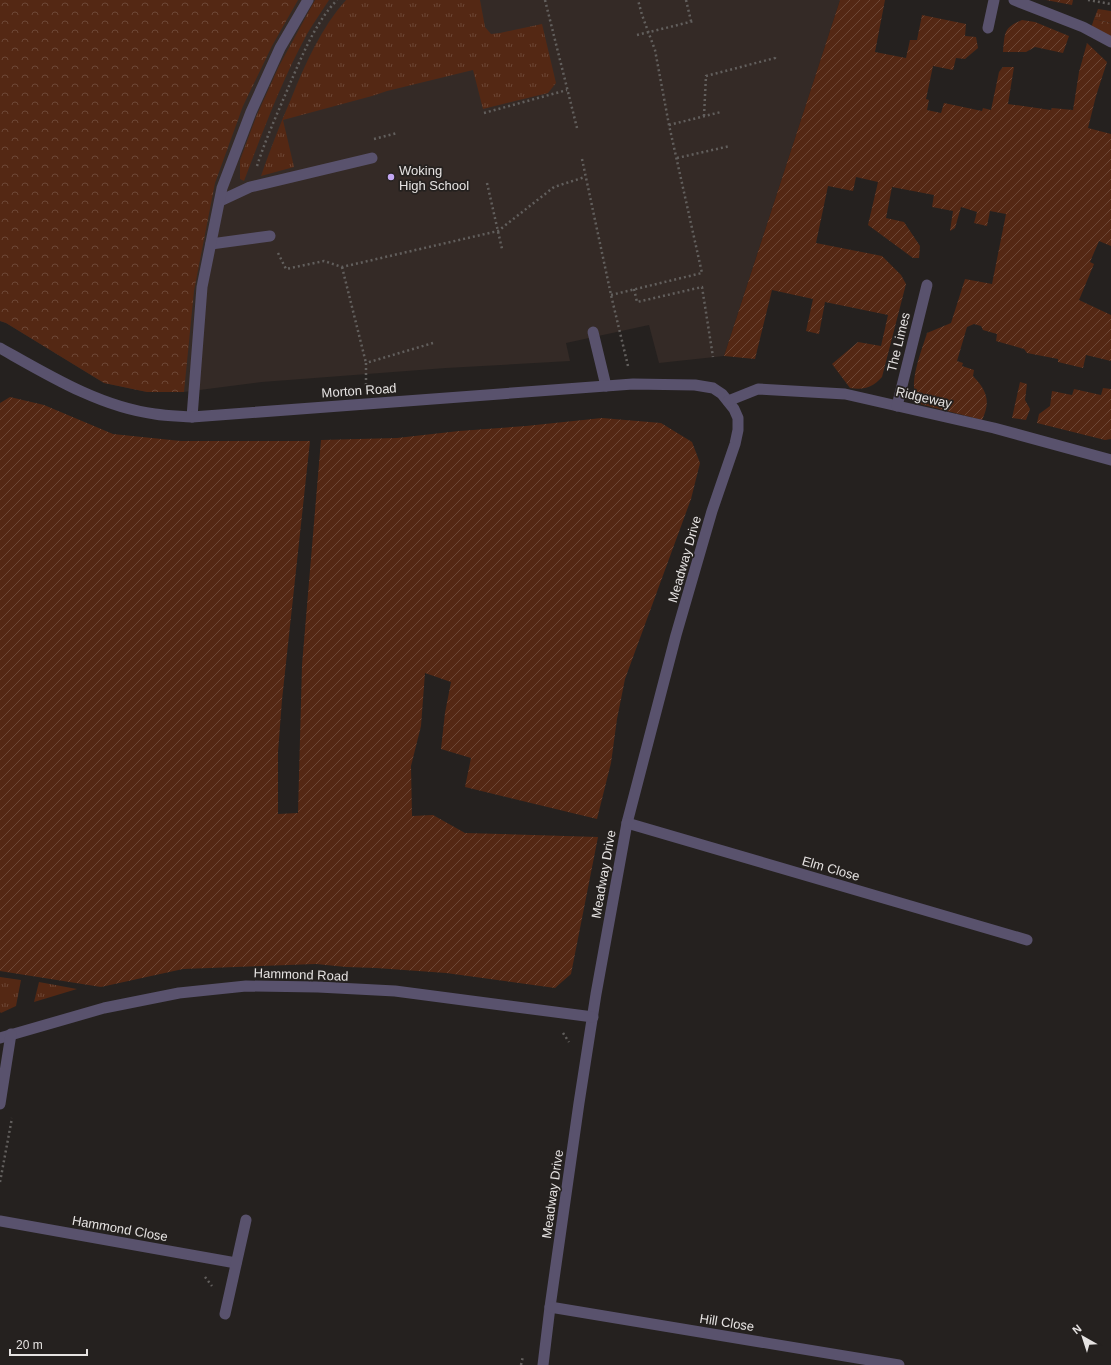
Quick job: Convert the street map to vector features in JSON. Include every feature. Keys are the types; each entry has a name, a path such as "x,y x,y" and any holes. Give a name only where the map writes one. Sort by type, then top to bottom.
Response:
{"street":[{"path":"192,416 202,287 222,188 251,112 280,48 308,0"},
{"path":"988,28 994,0"},
{"path":"1014,0 1083,27 1111,42"},
{"path":"220,201 250,188 372,158"},
{"path":"211,244 270,236"},
{"name":"The Limes","path":"897,406 927,285"},
{"path":"593,332 606,386"},
{"name":"Morton Road","path":"0,348 80,392 116,405 155,414 192,416 633,384 704,386 713,388 722,394 728,401"},
{"name":"Ridgeway","path":"728,401 758,389 845,394 994,428 1111,460"},
{"name":"Meadway Drive","path":"543,1365 579,1102 627,823 676,635 712,511 735,444 738,418 728,401"},
{"name":"Elm Close","path":"627,823 1026,940"},
{"name":"Hammond Road","path":"0,1038 104,1008 161,996 209,989 246,986 318,987 395,991 593,1017"},
{"path":"0,1104 11,1034"},
{"path":"225,1314 246,1220"},
{"name":"Hammond Close","path":"0,1221 236,1263"},
{"name":"Hill Close","path":"550,1307 899,1365"}],"path":[{"path":"250,188 264,143 300,60 316,29 337,0"},
{"path":"545,0 577,128"},
{"path":"611,295 702,273 669,124 656,50 648,32 638,0"},
{"path":"637,35 693,21 686,0"},
{"path":"1088,0 1111,4"},
{"path":"704,116 706,76 775,58 775,54"},
{"path":"484,113 567,90"},
{"path":"669,124 721,112"},
{"path":"677,158 730,146"},
{"path":"582,159 611,295 633,384"},
{"path":"270,236 286,269 324,261 342,266 498,230 554,187 585,177"},
{"path":"487,183 502,249"},
{"path":"342,266 366,363 366,404"},
{"path":"634,289 637,302 702,287 713,357"},
{"path":"366,363 433,343"},
{"path":"0,1182 13,1112"}],"shaded area":[{"name":"Woking High School","path":"0,0 840,0 724,356 659,363 649,325 566,343 570,361 446,368 262,382 184,392 147,392 104,383 6,323 0,321"}],"green space":[{"path":"0,0 298,0 272,46 243,106 215,183 194,291 184,392 147,392 104,383 6,323 0,321"},
{"path":"315,0 329,0 307,34 289,69 244,181 240,179 240,160 256,117 279,66"},
{"path":"346,0 480,0 485,27 491,34 542,24 556,83 548,93 483,109 473,70 387,91 283,120 294,167 261,176 279,127 314,47 329,22"},
{"path":"840,0 885,0 875,52 906,58 910,40 917,40 922,15 966,24 965,36 976,37 978,48 965,59 956,58 953,70 933,66 926,99 929,100 927,110 941,113 944,103 982,111 983,108 991,110 999,72 1003,67 1014,67 1008,104 1051,110 1052,108 1073,110 1079,72 1087,43 1107,62 1088,128 1111,134 1111,246 1099,241 1090,262 1094,264 1079,300 1111,315 1111,361 1086,355 1083,368 1058,362 1058,359 1027,353 1024,349 996,341 997,334 983,330 981,326 974,324 967,327 957,361 963,363 962,366 974,370 973,376 982,387 986,396 987,402 982,420 920,404 916,398 914,380 927,333 951,323 965,279 992,284 1006,214 990,211 987,226 974,223 977,212 961,207 955,228 950,231 953,211 932,207 934,195 892,187 886,218 904,222 920,246 919,258 913,258 868,225 878,182 856,177 853,191 828,186 816,243 882,256 901,275 906,284 882,377 871,386 860,389 850,388 832,364 858,342 881,346 888,315 825,302 819,334 806,331 813,299 772,290 755,359 724,356"},
{"path":"1046,0 1073,0 1072,5"},
{"path":"1098,9 1111,11 1111,23 1094,19"},
{"path":"1094,19 1111,23 1111,37 1091,28"},
{"path":"1022,20 1035,22 1069,36 1063,53 1035,47 1026,52 1003,52 1006,32 1011,26"},
{"path":"1020,382 1027,384 1025,400 1030,409 1026,420 1012,418"},
{"path":"1103,388 1111,389 1111,439 1105,440 1037,423 1039,414 1050,406 1052,391 1072,395 1074,389 1101,395"},
{"path":"10,397 44,405 113,434 181,441 310,441 282,700 278,752 278,814 298,813 302,665 321,440 397,438 602,418 661,423 692,442 700,463 691,499 625,679 617,719 611,763 597,819 465,787 471,758 441,749 445,713 451,682 425,673 421,726 411,766 412,816 433,815 465,833 598,837 571,974 555,988 446,973 316,964 183,969 101,987 0,971 0,403"},
{"path":"0,977 21,980 16,1006 1,1013 0,1012"},
{"path":"39,982 77,989 34,1002"}],"place":[{"name":"Woking High School","path":"391,177"}]}
